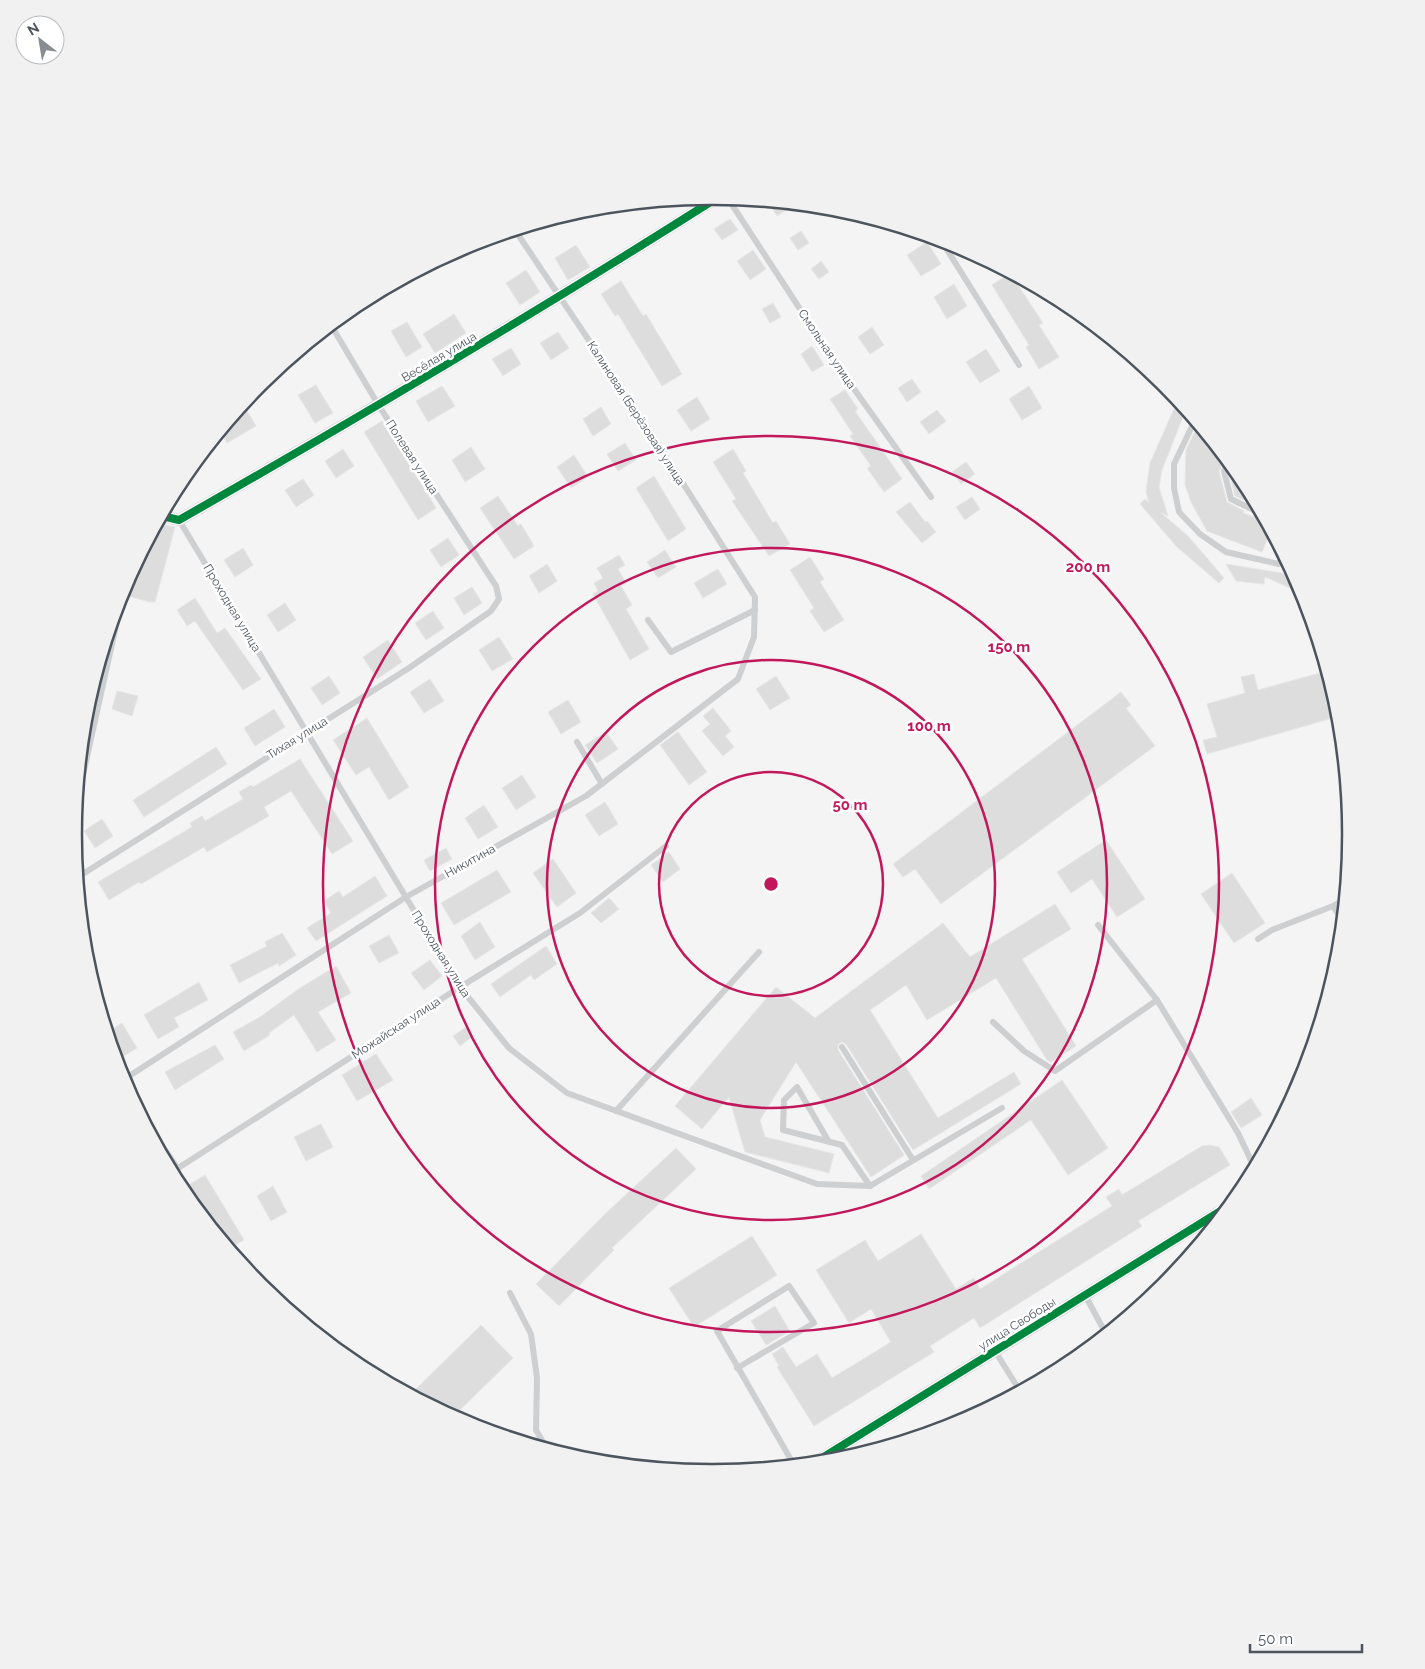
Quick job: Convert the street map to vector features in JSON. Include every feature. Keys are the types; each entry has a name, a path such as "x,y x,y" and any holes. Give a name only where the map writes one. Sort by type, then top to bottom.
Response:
{"street":[{"name":"Весёлая улица","path":"179,520 379,406 560,298 707,204"},
{"path":"168,517 179,520"},
{"name":"улица Свободы","path":"831,1453 1214,1215"}],"lane":[{"name":"Смольная улица","path":"732,205 832,358 931,497"},
{"name":"Калиновая (Берёзовая) улица","path":"519,235 653,436 755,597"},
{"path":"947,249 1019,365"},
{"name":"Полевая улица","path":"335,331 379,406 496,586"},
{"path":"1192,426 1174,464 1174,488 1179,512 1200,534 1226,552 1279,564 1280,561"},
{"path":"1225,469 1230,499 1250,506"},
{"name":"Проходная улица","path":"179,520 460,987 509,1048 566,1094 817,1184 870,1186"},
{"name":"Тихая улица","path":"84,873 409,668 491,611 499,599 496,586"},
{"name":"Никитина","path":"130,1076 406,897 586,796 602,784 738,679 754,637 755,597"},
{"path":"648,620 671,652 755,610"},
{"path":"88,752 111,648"},
{"path":"577,742 602,784"},
{"name":"Можайская улица","path":"178,1168 460,987 580,913 666,846"},
{"path":"1258,939 1272,930 1338,902"},
{"path":"1333,906 1337,913"},
{"path":"1098,925 1157,1000 1238,1133 1251,1161"},
{"path":"616,1111 759,952"},
{"path":"993,1022 1024,1051 1055,1071 1157,1000"},
{"path":"842,1047 913,1160"},
{"path":"829,1142 797,1088 784,1100 783,1130 829,1142 842,1145 870,1186 1002,1108"},
{"path":"737,1368 814,1323 789,1286 717,1331 737,1368 791,1459"},
{"path":"510,1293 531,1334 537,1378 536,1430 542,1441"},
{"path":"1084,1295 1103,1328"},
{"path":"995,1351 1017,1386"}],"building":[{"path":"772,208 788,209 777,216"},
{"path":"730,219 738,230 722,240 714,229"},
{"path":"801,231 809,243 798,250 790,238"},
{"path":"927,242 941,264 921,276 907,255"},
{"path":"576,245 590,267 568,280 555,258"},
{"path":"753,250 766,269 750,280 737,261"},
{"path":"821,261 829,272 819,279 811,269"},
{"path":"526,270 540,292 520,305 506,283"},
{"path":"1005,276 1016,283 1043,323 1039,325 1059,357 1039,369 1026,347 1029,345 992,285"},
{"path":"621,281 643,316 646,314 682,374 662,386 618,314 615,316 601,294"},
{"path":"954,284 967,306 947,319 934,297"},
{"path":"773,303 781,317 770,323 762,309"},
{"path":"454,314 466,333 435,353 423,334"},
{"path":"407,322 422,347 406,357 391,331"},
{"path":"872,327 884,345 870,354 858,337"},
{"path":"558,332 569,348 551,360 540,343"},
{"path":"812,346 824,365 812,372 801,354"},
{"path":"511,348 521,364 503,376 492,359"},
{"path":"986,349 1000,371 980,383 966,362"},
{"path":"912,379 921,392 907,402 898,388"},
{"path":"316,385 333,413 315,423 298,395"},
{"path":"442,386 455,406 428,422 416,401"},
{"path":"1029,386 1042,408 1022,420 1009,399"},
{"path":"845,390 858,409 855,411 902,479 884,492 867,468 871,466 850,436 853,434 830,399"},
{"path":"697,397 710,419 691,431 677,410"},
{"path":"601,407 611,424 593,436 583,419"},
{"path":"1175,407 1183,416 1162,470 1159,487 1168,516 1161,513 1188,536 1224,578 1219,583 1176,546 1140,504 1145,499 1149,503 1146,492 1150,463"},
{"path":"937,410 946,421 929,434 920,422"},
{"path":"247,411 256,426 227,443 224,437"},
{"path":"382,421 436,508 418,520 364,432"},
{"path":"1195,431 1222,465 1219,472 1227,502 1244,511 1243,513 1258,519 1268,537 1262,552 1207,531 1192,504 1185,485 1186,450"},
{"path":"625,443 636,460 618,471 607,454"},
{"path":"471,447 485,469 465,482 452,460"},
{"path":"343,449 354,466 336,478 325,461"},
{"path":"733,449 746,471 743,473 773,523 776,521 790,544 769,556 732,501 736,499 713,462"},
{"path":"574,455 588,477 571,488 557,467"},
{"path":"966,462 975,474 961,484 952,472"},
{"path":"654,476 686,529 668,541 636,488"},
{"path":"1230,476 1247,501 1235,496"},
{"path":"303,479 314,495 296,507 285,490"},
{"path":"498,496 518,526 521,524 534,546 514,559 480,508"},
{"path":"972,497 980,509 965,520 956,507"},
{"path":"910,502 925,522 927,521 936,532 922,543 896,512"},
{"path":"164,525 175,527 155,602 129,596"},
{"path":"448,538 459,555 441,567 430,550"},
{"path":"243,548 253,565 235,577 224,560"},
{"path":"665,550 676,567 658,578 647,562"},
{"path":"619,555 625,565 618,569 626,583 621,586 632,605 626,609 649,649 630,660 593,594 598,591 594,583 603,578 597,568"},
{"path":"810,557 824,579 820,582 844,620 824,632 810,611 814,608 790,570"},
{"path":"547,564 557,581 539,593 529,576"},
{"path":"1226,564 1286,574 1293,589 1265,577 1264,584 1236,581"},
{"path":"718,569 727,584 703,598 694,583"},
{"path":"472,587 482,603 464,615 454,598"},
{"path":"195,598 217,633 225,628 261,679 243,690 195,621 187,626 177,610"},
{"path":"285,603 296,620 278,632 267,615"},
{"path":"433,611 444,628 426,640 415,623"},
{"path":"499,637 513,659 492,671 479,650"},
{"path":"388,640 402,662 377,679 363,657"},
{"path":"1321,673 1331,719 1207,754 1203,740 1217,737 1207,704 1245,693 1241,677 1254,674 1258,690"},
{"path":"329,676 340,693 322,705 311,688"},
{"path":"776,676 790,698 770,710 756,689"},
{"path":"430,679 444,701 424,713 410,692"},
{"path":"117,691 138,696 132,716 112,709"},
{"path":"1121,692 1131,705 1126,708 1155,746 941,904 915,869 903,877 893,864"},
{"path":"568,700 581,722 561,734 548,712"},
{"path":"713,708 731,731 725,736 734,747 723,756 702,731 710,724 703,716"},
{"path":"274,709 285,727 255,746 244,728"},
{"path":"367,718 409,787 389,800 369,767 356,775 333,740"},
{"path":"606,732 618,749 597,763 585,745"},
{"path":"678,732 707,772 689,785 660,745"},
{"path":"216,747 227,764 144,817 133,800"},
{"path":"300,759 353,841 332,854 291,791 264,807 269,816 207,852 204,847 141,884 139,882 109,900 98,882 192,827 190,823 202,816 205,821 243,799 239,792 251,785 253,787"},
{"path":"522,775 536,797 516,810 502,788"},
{"path":"605,802 618,824 599,836 585,815"},
{"path":"484,805 498,827 478,839 465,818"},
{"path":"102,819 113,836 95,848 84,831"},
{"path":"1106,840 1145,899 1117,917 1092,879 1071,893 1057,872"},
{"path":"446,848 452,859 430,871 424,860"},
{"path":"669,852 680,869 663,882 651,865"},
{"path":"553,859 576,893 557,907 533,873"},
{"path":"497,870 511,892 454,925 441,903"},
{"path":"1232,873 1265,923 1234,943 1201,894"},
{"path":"375,876 387,896 316,941 307,928 331,913 324,901 339,891 343,897"},
{"path":"609,898 619,909 601,923 591,913"},
{"path":"1055,904 1071,929 1022,959 1076,1046 1051,1062 1047,1060 996,978 927,1020 906,985 870,1010 938,1118 1014,1072 1021,1084 913,1150 846,1044 842,1042 838,1044 838,1050 904,1155 871,1177 796,1062 760,1120 765,1137 834,1154 829,1173 745,1152 729,1097 702,1129 675,1106 776,987 815,1018 943,923 970,957"},
{"path":"480,922 495,947 475,960 461,936"},
{"path":"282,933 296,955 279,966 278,963 239,983 230,965 267,946 265,942"},
{"path":"389,935 399,953 379,963 369,946"},
{"path":"546,946 557,964 534,980 531,975 500,997 491,984"},
{"path":"430,960 442,976 424,990 411,973"},
{"path":"336,966 351,993 318,1012 336,1040 317,1052 294,1015 269,1033 270,1035 244,1051 233,1032 260,1017 300,988"},
{"path":"199,982 208,1000 174,1018 179,1027 158,1039 144,1015"},
{"path":"122,1023 137,1048 123,1056 113,1029"},
{"path":"466,1027 473,1036 460,1046 453,1036"},
{"path":"215,1045 224,1059 175,1090 165,1072"},
{"path":"376,1054 393,1080 357,1101 342,1075"},
{"path":"1062,1080 1108,1148 1068,1175 1031,1120 929,1189 921,1176"},
{"path":"1251,1098 1262,1115 1241,1128 1231,1112"},
{"path":"321,1124 333,1147 306,1161 294,1137"},
{"path":"1202,1146 1219,1147 1230,1165 1138,1221 1142,1226 980,1328 974,1318 930,1346 934,1352 814,1426 777,1367 779,1366 772,1354 783,1347 796,1367 817,1354 832,1378 891,1342 871,1309 849,1323 816,1270 865,1240 878,1261 921,1234 956,1289 974,1278 980,1289 1112,1206 1106,1197 1119,1189 1122,1195"},
{"path":"676,1148 696,1169 612,1248 614,1250 559,1306 536,1284 604,1215"},
{"path":"205,1175 244,1240 235,1245 189,1185"},
{"path":"273,1186 287,1212 271,1221 257,1196"},
{"path":"752,1236 777,1275 694,1327 669,1288"},
{"path":"775,1306 790,1331 766,1345 751,1321"},
{"path":"481,1325 513,1358 459,1411 415,1390"}],"cycle path":[{"path":"168,517 179,520 384,402 707,204"},
{"path":"830,1453 1214,1215"}]}
